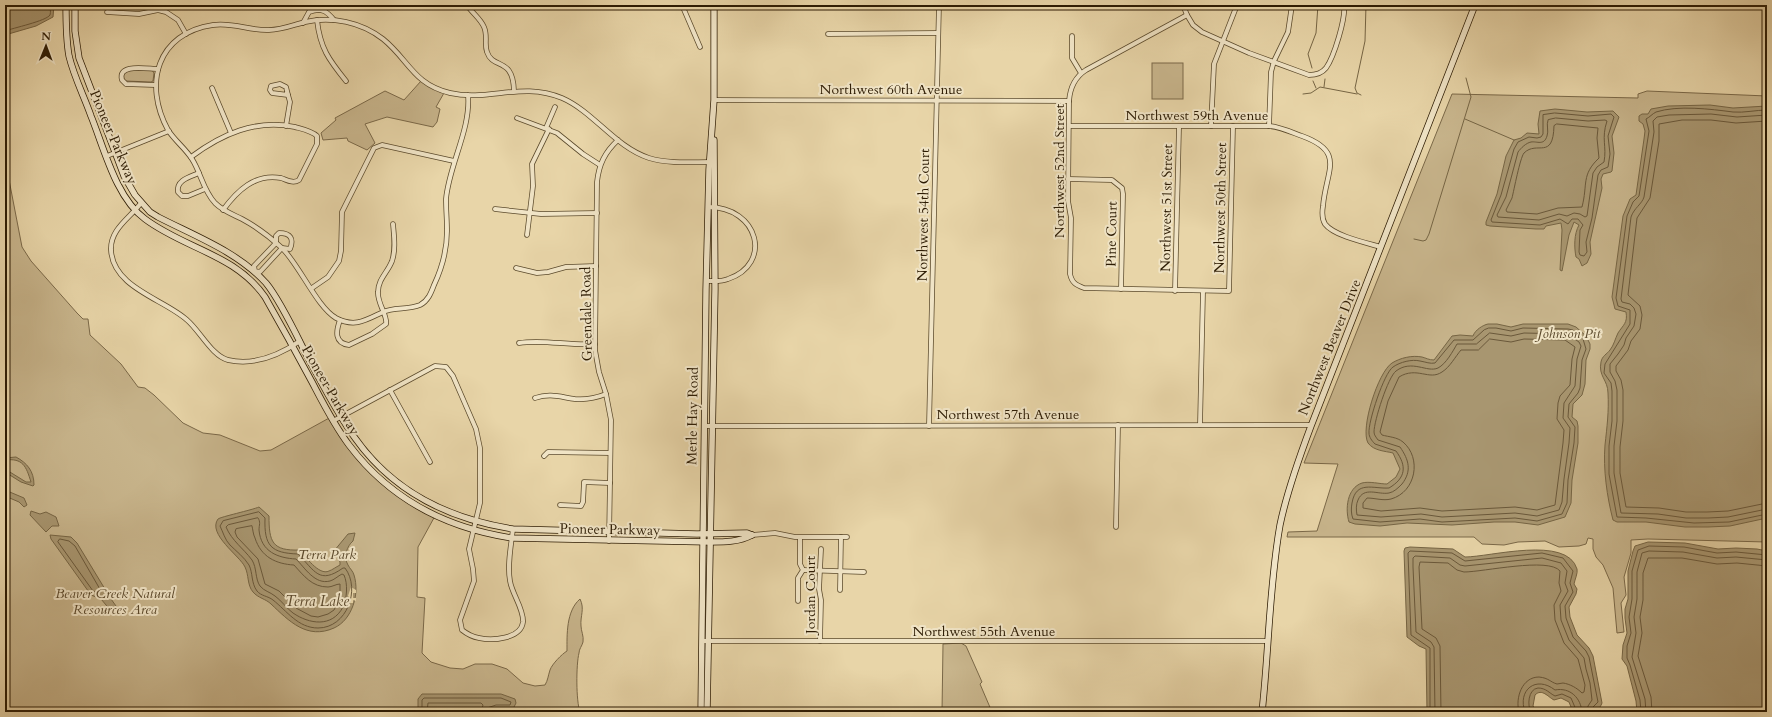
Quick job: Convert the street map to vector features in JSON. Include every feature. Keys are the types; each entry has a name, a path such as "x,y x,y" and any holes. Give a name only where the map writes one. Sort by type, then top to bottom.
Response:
{"main road":[{"name":"Pioneer Parkway","path":"66,5 66,30 70,57 107,156 121,188 136,210 156,226 229,262 249,278 265,297 333,421 348,445 381,480 400,495 441,519 473,530 512,538 609,541 733,542 752,535"},
{"name":"Pioneer Parkway","path":"75,5 75,31 79,58 129,186 141,203 158,217 236,257 255,271 267,285 300,341 341,417 355,439 386,473 404,487 444,511 475,522 513,529 702,534 747,533 752,535"},
{"name":"Merle Hay Road","path":"701,712 710,542 713,426 715,207 712,162 712,121 714,100 714,5"},
{"name":"Northwest Beaver Drive","path":"1262,712 1267,641 1281,523 1293,475 1475,5"},
{"name":"Merle Hay Road","path":"707,712 702,534 708,207 712,162"}],"street":[{"path":"467,5 484,26 487,38 487,52 490,58 505,66 510,71 513,77 514,91"},
{"path":"682,5 700,47"},
{"name":"Northwest 54th Court","path":"929,426 939,5"},
{"path":"1183,5 1186,15 1193,25 1202,32 1309,75 1314,75 1325,69 1342,27 1344,19 1344,5"},
{"name":"Northwest 50th Street","path":"1212,126 1213,70 1237,5"},
{"path":"1269,126 1270,85 1274,62 1288,32 1292,5"},
{"path":"303,23 309,12 318,9 326,12 334,20"},
{"path":"107,12 139,14 158,10 166,12 178,20 186,34"},
{"path":"1072,36 1072,58 1081,73 1186,15"},
{"path":"468,95 467,117 454,161 446,202 447,231 444,258 441,270 432,291 426,300 418,306 383,312 361,322 350,322 340,320 326,309 284,250 258,229 224,210 213,200 205,189 191,157 169,131 158,104 155,85 158,69 167,50 172,44 186,34 199,28 233,24 257,30 271,30 318,20 334,20 360,26 377,35 390,46 413,73 426,83 448,92 468,95 523,90 541,91 576,105 631,150 653,159 668,162 712,162"},
{"path":"318,20 319,37 324,51 346,81"},
{"path":"828,34 938,33"},
{"path":"155,85 126,84 122,80 121,74 128,68 158,69"},
{"name":"Northwest 52nd Street","path":"1081,73 1071,89 1069,101 1070,126 1068,201 1071,218 1070,274 1076,286 1084,288 1121,289"},
{"path":"212,88 231,133"},
{"path":"286,126 290,102 288,95"},
{"name":"Northwest 60th Avenue","path":"714,100 1069,101"},
{"path":"527,235 533,186 532,164 555,107"},
{"path":"517,118 547,128 563,136 583,154 600,165"},
{"path":"191,157 204,147 231,133 263,125 286,126 314,133 317,137 317,144 299,180 293,182 274,178 254,181 240,190 224,210"},
{"name":"Northwest 59th Avenue","path":"1070,126 1269,126 1278,127 1313,140 1325,148 1330,162 1322,207 1325,224 1339,234 1381,247"},
{"name":"Northwest 50th Street","path":"1200,425 1203,291 1229,291 1233,126"},
{"name":"Northwest 51st Street","path":"1175,291 1179,127"},
{"path":"107,156 169,131"},
{"name":"Greendale Road","path":"609,541 611,420 606,394 596,361 595,344 597,182 600,165 610,147 618,140"},
{"path":"312,288 328,277 339,261 342,251 342,212 374,148 382,145 454,161"},
{"path":"199,173 181,181 178,186 178,192 182,196 188,196 205,189"},
{"name":"Pine Court","path":"1068,179 1112,180 1122,188 1121,289"},
{"path":"141,203 117,229 112,239 111,250 116,266 135,287 149,297 180,314 193,326 217,354 225,359 244,362 261,360 274,356 300,341"},
{"path":"707,281 729,279 743,270 752,257 755,242 752,232 745,220 732,211 708,207"},
{"path":"496,209 530,213 597,213"},
{"path":"340,320 337,329 337,337 342,342 352,344 384,326 386,319 378,298 378,291 381,280 392,260 395,243 393,224"},
{"path":"249,278 255,271 254,266 276,243 276,236 279,233 288,234 292,238 293,242 290,249 284,250 260,272 255,271"},
{"path":"516,268 537,272 548,272 576,265 596,266"},
{"path":"1121,289 1203,291"},
{"path":"519,343 543,341 574,345 595,344"},
{"path":"333,421 435,366 446,367 453,376 476,429 480,448 481,494 469,549 474,581 460,623 462,630 478,638 487,639 508,636 516,633 521,628 522,615 510,580 509,568 513,529"},
{"path":"390,390 430,462"},
{"path":"535,398 550,394 575,399 587,399 606,394"},
{"path":"1116,527 1118,425"},
{"name":"Northwest 57th Avenue","path":"704,426 1311,426"},
{"path":"544,456 548,452 610,453"},
{"path":"560,505 581,506 583,502 584,482 610,483"},
{"name":"Pioneer Parkway","path":"752,535 775,533 800,538 847,537"},
{"path":"840,590 841,537"},
{"path":"800,538 800,564 803,570"},
{"name":"Jordan Court","path":"820,641 821,600 819,589 821,549"},
{"path":"803,570 864,572"},
{"path":"798,601 798,576 803,570"},
{"name":"Northwest 55th Avenue","path":"705,641 1267,641"}],"green space":[{"path":"1152,63 1183,63 1183,99 1152,99"},
{"path":"129,70 152,70 154,73 153,81 125,81 122,75"},
{"path":"421,81 444,93 436,107 440,109 437,122 433,127 387,117 365,124 375,143 367,150 348,141 347,138 323,140 321,133 336,120 335,118 385,91 404,100"},
{"name":"Johnson Pit","path":"1647,91 1767,96 1767,542 1648,539 1631,540 1631,553 1624,577 1626,595 1621,603 1624,632 1617,633 1613,588 1603,565 1596,557 1593,549 1593,539 1588,538 1586,544 1579,546 1559,547 1545,541 1518,542 1504,545 1482,544 1474,537 1287,537 1288,532 1317,531 1338,464 1304,463 1452,94 1638,98 1638,94"},
{"name":"Beaver Creek Natural Resources Area","path":"5,159 22,247 31,261 77,313 83,319 88,319 90,335 121,364 138,387 145,388 154,395 183,423 203,433 220,435 260,451 271,450 331,417 338,430 381,480 435,516 418,547 417,597 425,598 422,653 431,662 450,668 463,669 475,664 492,664 507,669 523,683 535,686 545,685 553,665 567,651 568,624 572,610 580,599 582,606 581,628 583,643 578,659 577,692 580,712 5,712"},
{"path":"961,643 966,646 982,682 980,684 992,712 942,712 943,644"}],"water":[{"path":"30,5 54,5 53,17 36,26 5,35 5,10"},
{"path":"1710,105 1733,108 1767,106 1767,518 1730,526 1708,527 1685,527 1646,522 1617,522 1613,520 1606,483 1605,454 1608,389 1600,367 1602,358 1611,348 1618,333 1625,324 1626,319 1626,312 1615,309 1612,297 1623,216 1630,199 1636,195 1645,131 1643,124 1639,121 1639,116 1642,114 1648,114 1651,109 1668,106"},
{"path":"1555,109 1587,112 1613,111 1619,117 1612,136 1614,153 1612,171 1603,174 1601,179 1602,188 1590,242 1591,254 1587,263 1582,266 1579,259 1576,257 1575,249 1575,236 1579,225 1574,222 1569,235 1562,271 1560,270 1561,223 1546,226 1544,229 1486,225 1497,194 1506,156 1514,140 1521,138 1527,133 1539,134 1538,124 1540,111"},
{"path":"1488,324 1511,327 1523,324 1568,324 1576,327 1586,336 1590,344 1590,349 1586,360 1585,384 1582,395 1573,404 1572,417 1577,421 1578,443 1572,480 1571,503 1565,517 1538,525 1515,522 1494,522 1452,525 1407,523 1380,526 1355,524 1349,522 1347,505 1353,489 1365,482 1387,484 1396,477 1400,469 1393,453 1373,448 1368,443 1366,436 1368,414 1372,401 1381,377 1387,368 1392,363 1406,357 1418,356 1434,360 1452,336 1473,336 1479,328"},
{"path":"16,457 29,468 34,480 33,486 21,482 5,472 5,469 26,482 31,482 23,464 16,460 5,460 5,458"},
{"path":"5,490 24,498 27,505 24,507 19,502 5,496"},
{"name":"Terra Lake","path":"259,507 269,516 271,538 274,543 283,549 300,550 313,565 321,571 329,571 340,565 334,551 348,534 355,533 353,541 347,549 346,559 354,574 356,582 355,598 350,613 346,619 334,628 315,632 299,627 285,617 269,602 257,596 251,589 245,567 220,538 216,525 218,519 220,518"},
{"path":"31,511 40,514 46,512 56,517 59,526 52,526 46,532 30,515"},
{"path":"50,535 71,537 77,543 121,613 111,611 101,599 91,595 51,539"},
{"path":"1648,542 1685,543 1718,549 1736,548 1767,551 1767,712 1637,712 1636,701 1627,666 1622,659 1623,645 1627,633 1625,609 1628,599 1628,571 1633,551 1635,546"},
{"path":"1405,548 1453,549 1465,557 1527,550 1544,550 1559,553 1570,559 1577,569 1574,584 1577,589 1569,607 1570,617 1577,635 1589,648 1593,656 1602,703 1600,707 1590,712 1573,712 1569,702 1561,698 1554,700 1540,692 1535,695 1533,706 1537,712 1427,712 1426,649 1419,646 1407,637 1404,551"},
{"path":"422,694 501,694 515,699 516,703 513,709 496,709 488,712 418,712 418,699"}],"pier":[{"path":"351,587 356,590 356,593 353,593 353,598 356,598 356,601 353,600 353,603 350,603 348,596"}],"waterway":[{"path":"1312,68 1308,54 1316,33 1318,5"},
{"path":"1361,95 1357,93 1355,88 1365,41 1366,5"},
{"path":"1414,239 1423,241 1426,240 1429,234 1471,97 1466,78"},
{"path":"1324,87 1325,79"},
{"path":"1313,81 1316,88"},
{"path":"1303,94 1311,93 1320,87 1357,94"},
{"path":"1465,119 1514,140"}],"park label":[{"name":"Terra Park","path":"327,554"}]}
